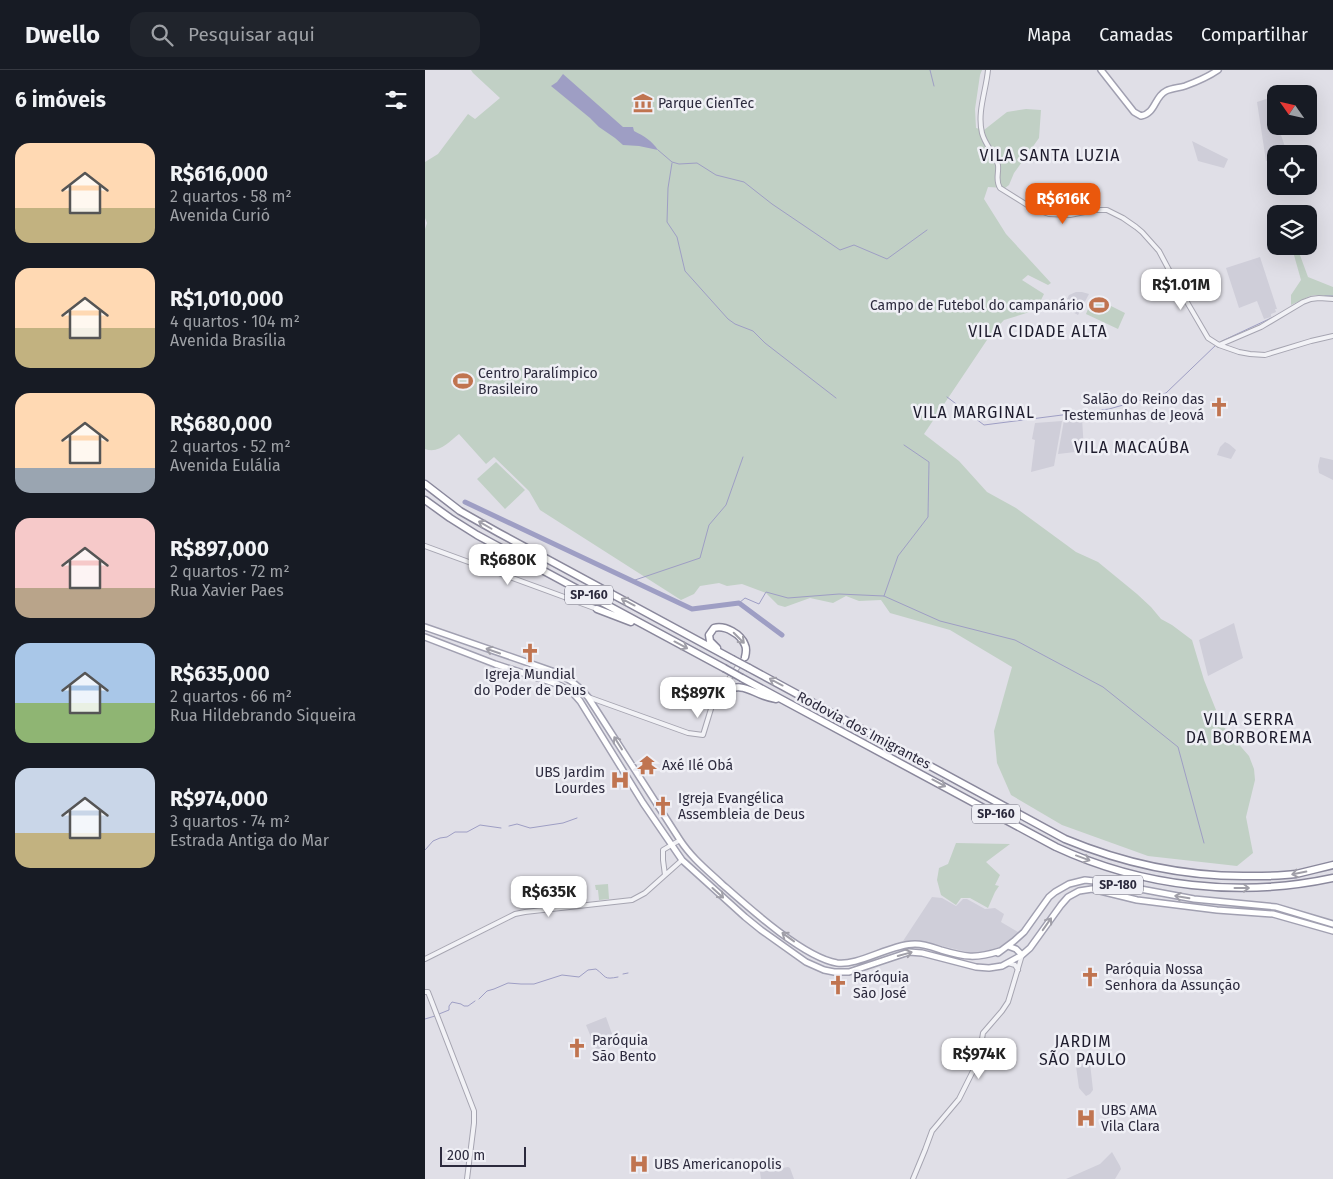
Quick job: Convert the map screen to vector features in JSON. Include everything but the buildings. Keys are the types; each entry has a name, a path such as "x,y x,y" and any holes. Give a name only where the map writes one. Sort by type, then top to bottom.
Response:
{"highway":[{"name":"Rodovia dos Imigrantes","path":"425,484 454,506 499,533 1065,839 1094,851 1135,863 1166,870 1225,876 1277,876 1295,874 1333,865"},
{"name":"Rodovia dos Imigrantes","path":"425,500 477,535 1071,854 1118,870 1177,884 1240,889 1294,885 1333,878"},
{"path":"597,609 654,631"},
{"path":"719,651 709,635 714,628 723,627 743,640 746,649 745,657"},
{"path":"718,693 741,687 783,700"}],"main road":[{"path":"1101,70 1134,112 1141,116 1149,113 1165,91 1185,86 1205,78 1218,70"},
{"path":"425,627 562,675 577,684 588,696 679,840 701,864"},
{"path":"425,637 490,662 557,684 573,693 580,701 671,846 682,860 756,926 805,962 825,970 838,973 849,972 909,952 927,954 976,967 989,968 1008,964 1023,955 1035,942 1064,901 1073,894 1085,890 1096,890 1137,900 1217,910 1267,913 1333,931"},
{"path":"682,860 691,857 701,864"},
{"name":"SP-180","path":"701,864 749,908 793,941 823,958 837,963 851,962 897,947 913,944 972,956 985,956 1000,951 1024,932 1049,896 1062,887 1076,881 1085,880 1194,899 1276,907 1333,924"},
{"path":"1008,946 1016,949 1023,955"},
{"path":"976,967 977,960 992,956 1000,951"}],"street":[{"path":"988,70 981,111 981,124 985,141 998,168 998,186 1013,197 1040,211 1070,215 1104,209 1123,218 1142,232 1159,251 1208,338 1219,345 1239,352 1265,355 1333,336"},
{"path":"1219,345 1261,327 1303,302 1319,298 1333,299"},
{"path":"425,546 597,609"},
{"path":"588,696 687,733 703,735 718,693 745,657"},
{"path":"665,875 663,850 679,840"},
{"path":"425,959 515,914 632,900 645,893 682,860"},
{"path":"664,866 671,870"},
{"path":"913,1179 932,1131 952,1108 964,1090 978,1061 983,1033 1006,1006 1023,955"},
{"path":"1008,964 1015,965 1018,970"},
{"path":"427,992 473,1108 474,1116 467,1179"}],"shaded area":[{"path":"1267,99 1267,135 1281,135 1284,145 1267,145 1266,161 1257,102"},
{"path":"1192,141 1228,159 1224,168 1198,161"},
{"path":"1260,257 1277,309 1275,309 1276,312 1271,314 1271,317 1264,319 1257,301 1239,308 1226,268"},
{"path":"1076,292 1089,294 1078,315 1067,309 1066,305 1069,295"},
{"path":"1082,418 1084,451 1058,454 1064,420"},
{"path":"1062,421 1054,466 1031,472 1035,440 1032,439 1035,423"},
{"path":"1225,442 1236,450 1231,459 1217,455 1220,447"},
{"path":"1320,457 1333,460 1333,480 1319,473"},
{"path":"1234,623 1243,658 1208,676 1199,640"},
{"path":"932,897 942,898 956,906 963,899 967,899 985,909 995,908 1004,914 1001,922 1018,932 1010,942 999,948 982,953 967,952 921,941 903,941"},
{"path":"606,1017 616,1045 611,1047 609,1045 603,1046 603,1050 597,1052 586,1025"},
{"path":"1089,1054 1093,1090 1086,1096 1079,1088 1075,1059"},
{"path":"1112,1152 1121,1169 1115,1179 1066,1179 1100,1164"},
{"path":"788,1167 794,1179 761,1179 760,1172"}],"green space":[{"path":"471,70 982,70 975,109 976,128 984,130 1007,112 1026,109 1041,110 1039,138 1014,173 1009,185 1005,188 988,187 984,199 1006,234 1051,283 1048,285 1028,275 1022,280 1044,294 1036,310 1004,320 991,334 924,434 959,461 987,492 1016,508 1076,552 1098,562 1137,594 1161,619 1192,640 1204,680 1222,725 1249,756 1254,769 1255,780 1246,817 1253,853 1237,866 1148,856 1062,825 1011,795 997,763 994,731 1012,667 950,630 890,613 881,600 859,601 846,596 833,603 810,598 785,607 778,605 766,593 742,584 727,586 719,583 700,586 694,594 681,600 540,510 529,491 494,457 486,464 459,434 439,449 425,449 425,229 427,223 425,218 425,162 438,154 468,114 475,119 500,98"},
{"path":"1294,255 1300,255 1308,277 1333,287 1333,297 1310,296 1291,305 1291,295 1301,280"},
{"name":"Campo de Futebol do campanário","path":"1093,297 1125,313 1118,329 1086,314"},
{"path":"496,462 525,490 505,509 477,479"},
{"path":"956,843 1010,844 986,862 1000,875 995,885 999,886 988,908 970,898 961,898 956,905 941,895 937,880 939,868 948,864"},
{"path":"608,884 609,899 599,900 598,890 596,890 595,885"}],"water":[{"path":"563,74 623,127 633,127 634,131 647,139 658,150 623,145 599,127 551,86"}],"waterway":[{"path":"930,70 934,86"},
{"path":"658,150 672,162 679,164 697,163 716,175 744,182 772,204 840,250 854,245 887,259 927,230"},
{"path":"672,163 668,188 667,222 677,237 685,271 728,319 753,331 765,343 836,398"},
{"path":"1325,296 1333,296"},
{"path":"1222,341 1282,313"},
{"path":"947,397 984,425 1109,409 1166,393 1217,344"},
{"path":"884,596 898,556 928,517 929,462 904,445"},
{"path":"632,581 700,558 709,525 726,505 743,457"},
{"path":"465,502 692,609 739,603 782,635"},
{"path":"739,603 745,598 759,604 766,592 788,598 839,594 884,596 940,621 1015,640 1103,687 1178,747 1204,843"},
{"path":"509,826 517,824 530,828 563,823 577,818"},
{"path":"425,850 433,841 447,837 455,832 467,832 480,825 501,828"},
{"path":"479,999 487,991 508,983 534,984 562,975 579,977 588,970 596,969 607,978 618,977"},
{"path":"623,974 628,973"},
{"path":"439,1014 449,1010 452,1002 468,1006 475,1001"},
{"path":"425,1019 435,1016"}],"place":[{"name":"Parque CienTec","path":"643,103"},
{"name":"Campo de Futebol do campanário","path":"1099,305"},
{"name":"Centro Paralímpico Brasileiro","path":"463,381"},
{"name":"Salão do Reino das Testemunhas de Jeová","path":"1219,407"},
{"name":"Igreja Mundial do Poder de Deus","path":"530,653"},
{"name":"Axé Ilé Obá","path":"647,765"},
{"name":"UBS Jardim Lourdes","path":"620,780"},
{"name":"Igreja Evangélica Assembleia de Deus","path":"663,806"},
{"name":"Paróquia Nossa Senhora da Assunção","path":"1090,977"},
{"name":"Paróquia São José","path":"838,985"},
{"name":"Paróquia São Bento","path":"577,1048"},
{"name":"UBS AMA Vila Clara","path":"1086,1118"},
{"name":"UBS Americanopolis","path":"639,1164"}],"district":[{"name":"VILA SANTA LUZIA","path":"1050,155"},
{"name":"VILA CIDADE ALTA","path":"1038,331"},
{"name":"VILA MARGINAL","path":"974,412"},
{"name":"VILA MACAÚBA","path":"1132,447"},
{"name":"VILA SERRA DA BORBOREMA","path":"1249,728"},
{"name":"JARDIM SÃO PAULO","path":"1083,1050"}]}
